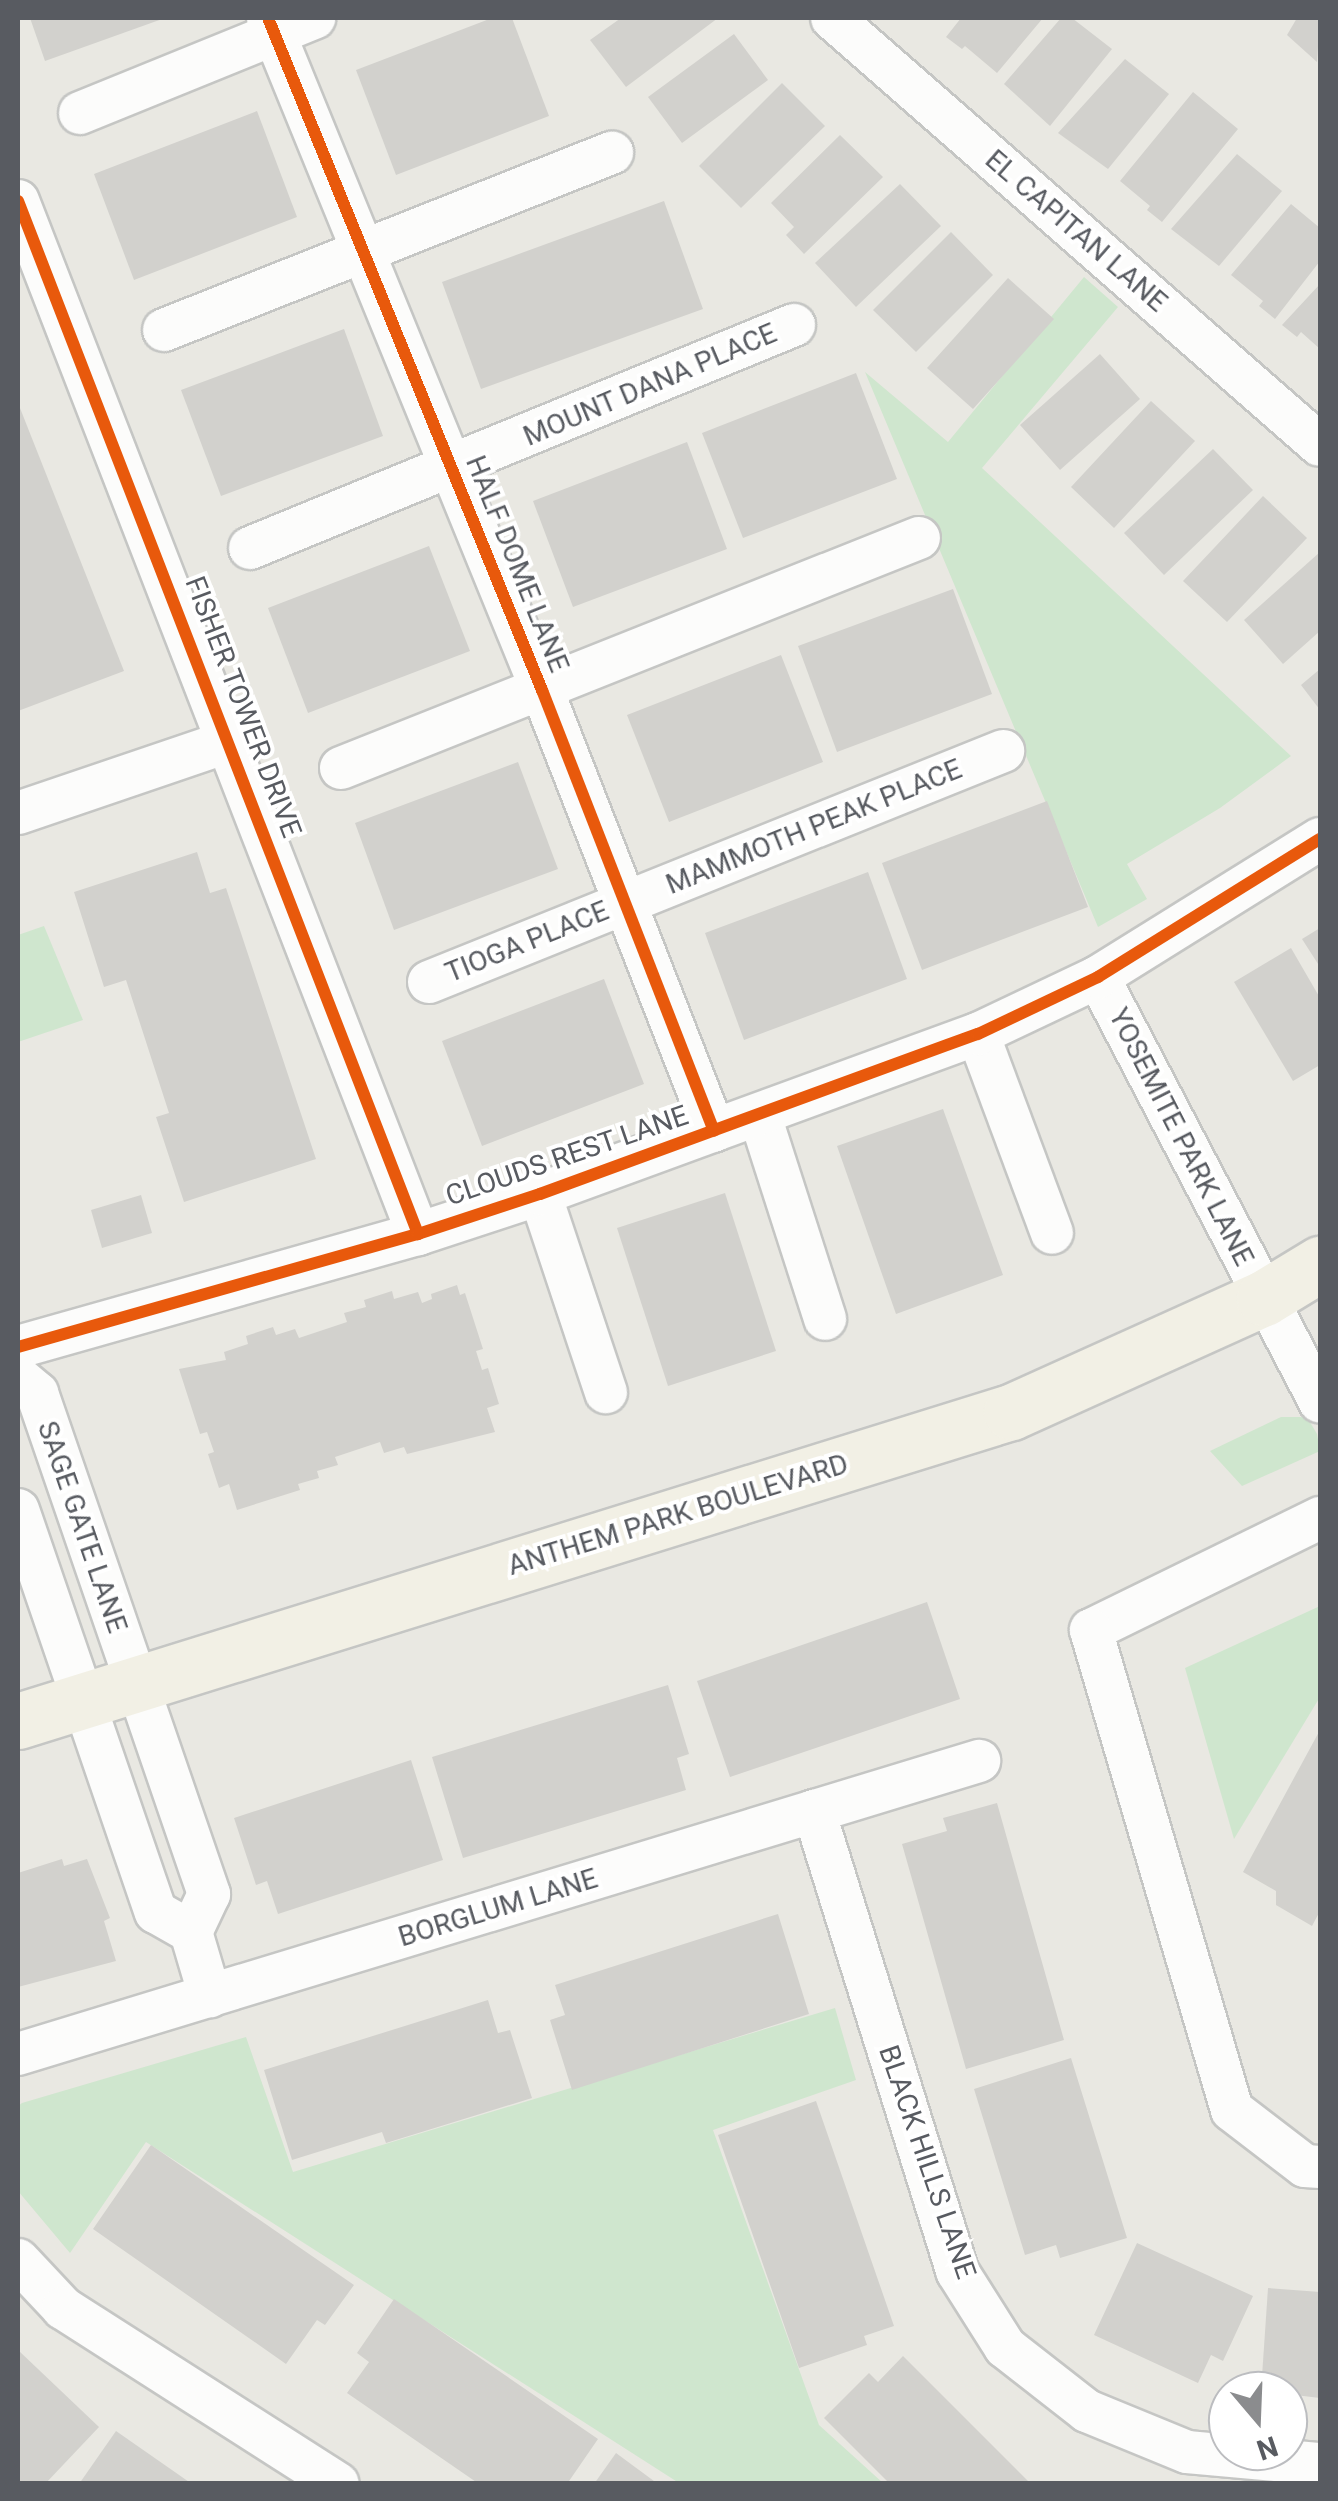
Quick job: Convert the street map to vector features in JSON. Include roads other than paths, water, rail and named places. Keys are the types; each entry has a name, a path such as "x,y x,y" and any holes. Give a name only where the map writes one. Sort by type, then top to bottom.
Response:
{"main road":[{"name":"ANTHEM PARK BOULEVARD","path":"18,1721 1011,1412 1264,1298 1320,1264"}],"street":[{"path":"80,114 271,26 314,18"},
{"name":"EL CAPITAN LANE","path":"832,18 1320,445"},
{"name":"HALF DOME LANE","path":"271,26 542,690 714,1130"},
{"path":"164,330 612,153"},
{"name":"FISHER TOWER DRIVE","path":"18,201 27,252 230,740 418,1234"},
{"name":"MOUNT DANA PLACE","path":"250,548 794,325"},
{"path":"341,768 920,538"},
{"path":"18,813 230,740"},
{"name":"MAMMOTH PEAK PLACE","path":"624,903 1003,751"},
{"name":"CLOUDS REST LANE","path":"18,1347 418,1234 760,1116 978,1034 1098,976 1320,839"},
{"name":"TIOGA PLACE","path":"429,982 624,903"},
{"name":"YOSEMITE PARK LANE","path":"1098,976 1320,1401"},
{"path":"978,1034 1052,1233"},
{"path":"760,1116 825,1319"},
{"path":"540,1194 606,1392"},
{"name":"SAGE GATE LANE","path":"18,1376 37,1393 209,1894 191,1932 156,1912 18,1510"},
{"path":"1320,1518 1091,1630 1232,2110 1305,2166 1320,2168"},
{"name":"BORGLUM LANE","path":"18,2054 979,1762"},
{"name":"BLACK HILLS LANE","path":"814,1811 958,2270 1005,2348 1087,2411 1188,2452 1320,2464"},
{"path":"191,1932 210,1996"},
{"path":"18,2260 63,2308 338,2484"}]}
